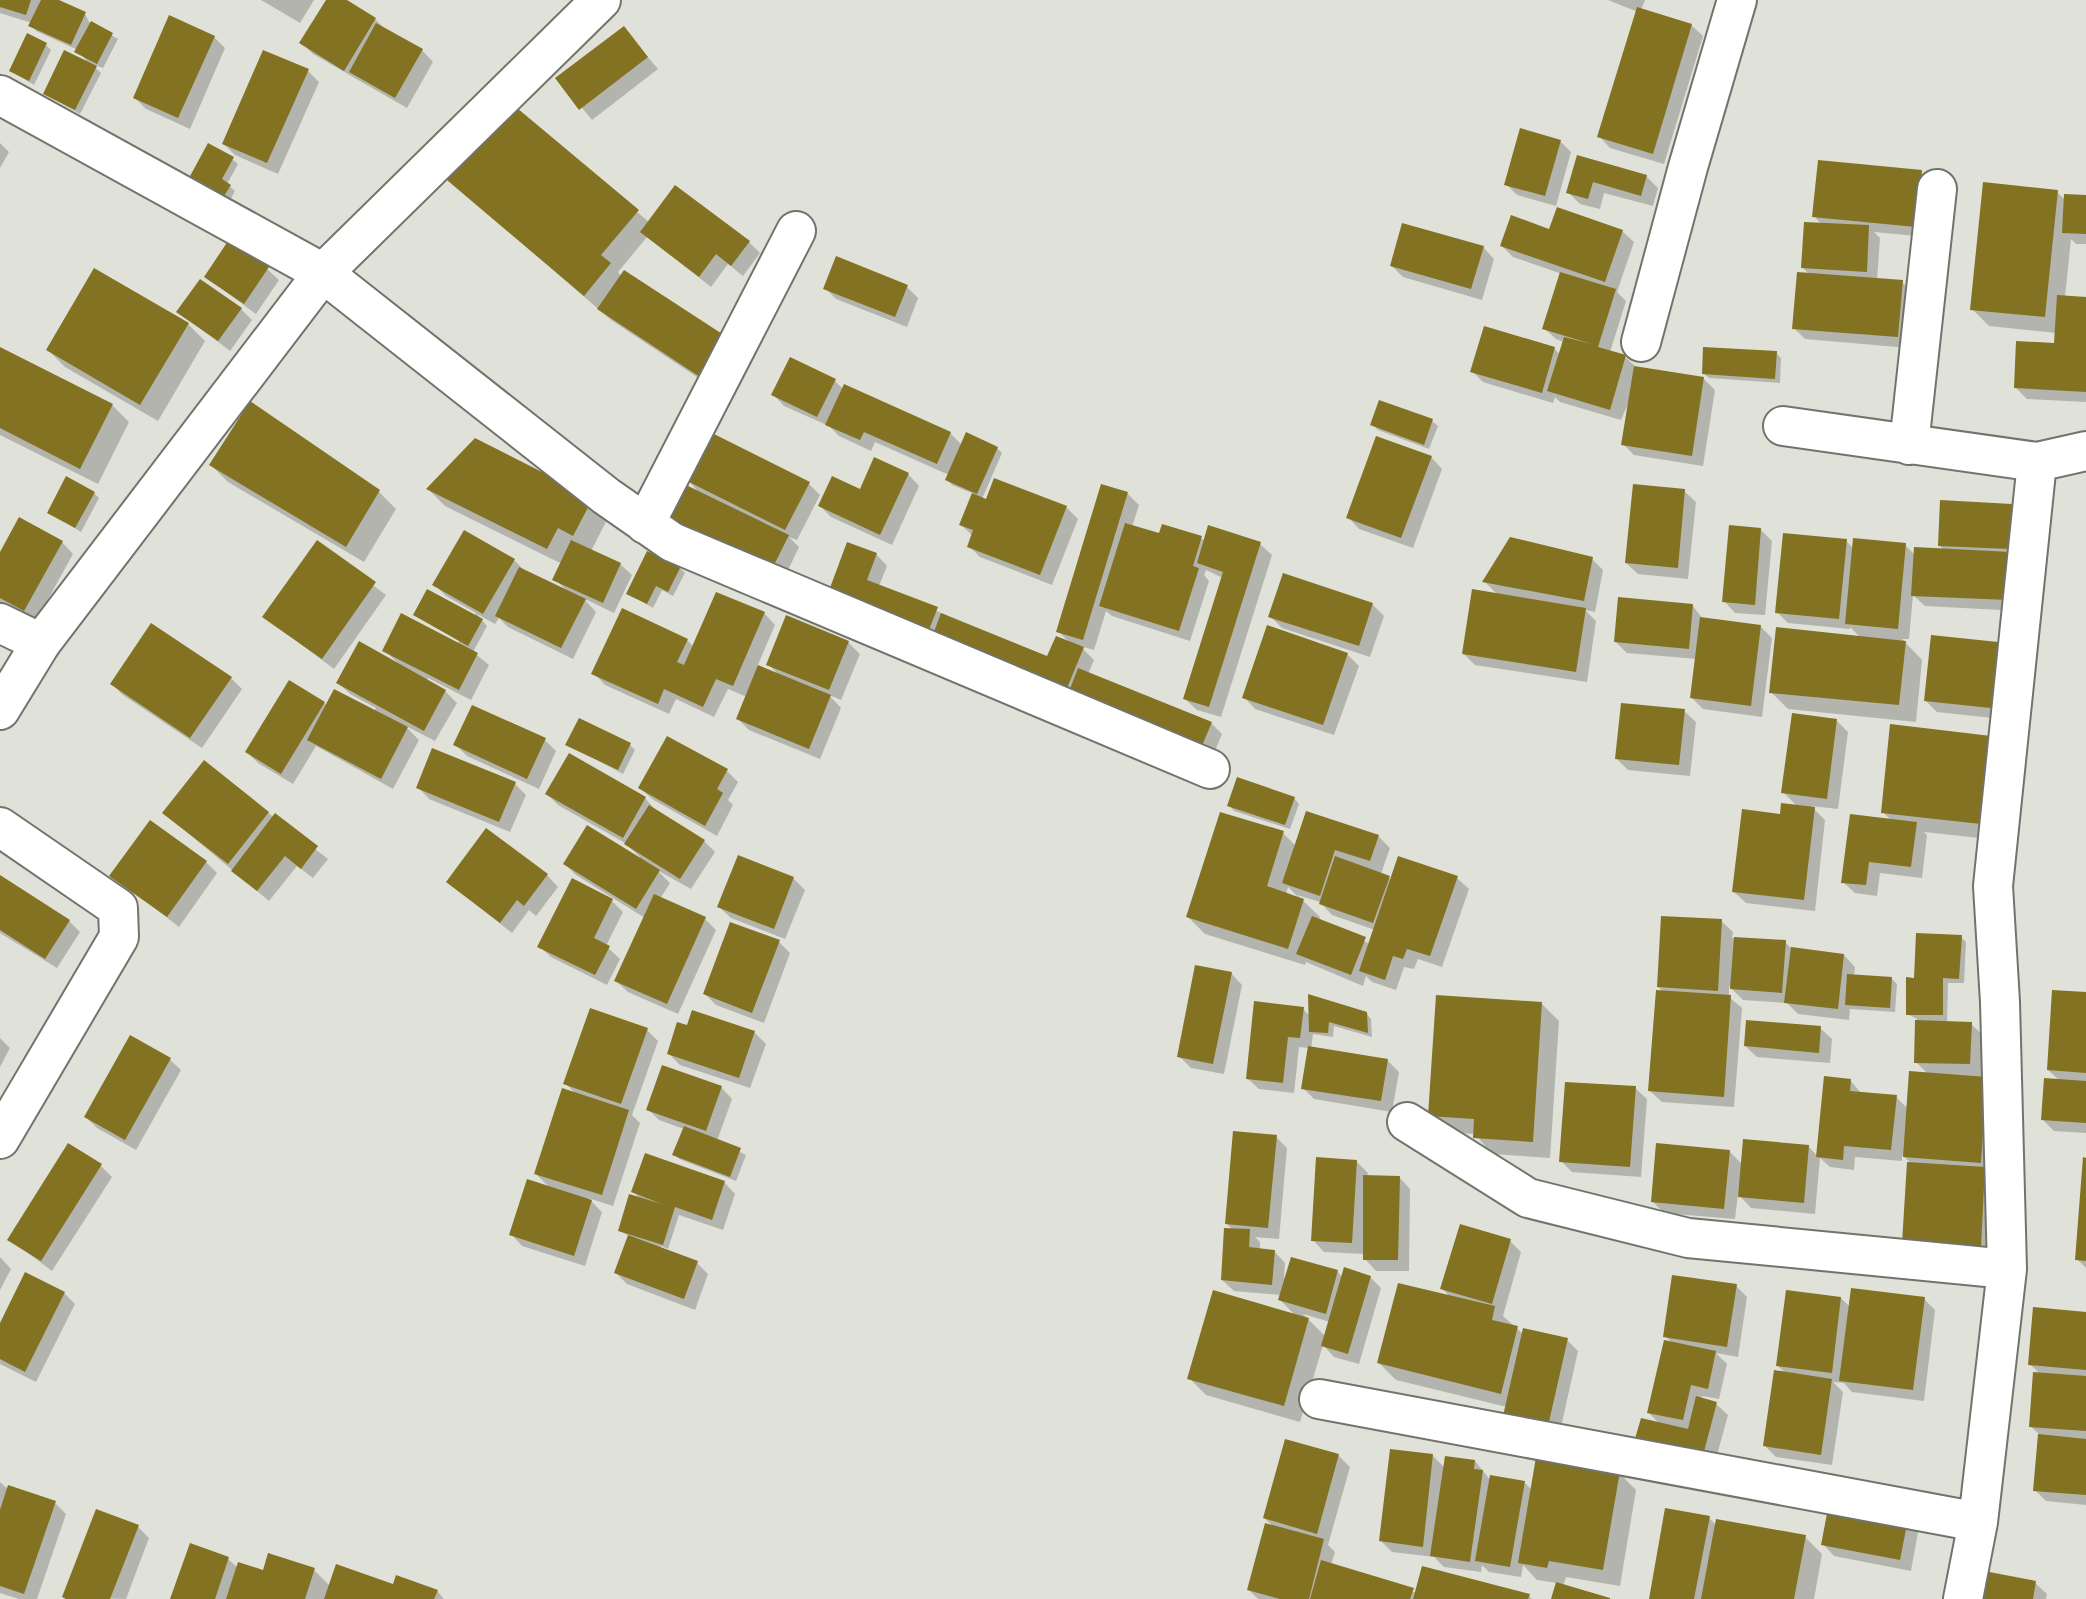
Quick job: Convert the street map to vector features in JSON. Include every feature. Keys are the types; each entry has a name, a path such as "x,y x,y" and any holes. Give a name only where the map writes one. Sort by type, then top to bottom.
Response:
{"street":[{"path":"0,710 41,643 323,273 601,0"},
{"path":"1642,342 1688,167 1737,0"},
{"path":"0,95 323,273 645,524 672,542 1210,769"},
{"path":"1909,445 1937,189"},
{"path":"645,524 796,231"},
{"path":"1783,426 2037,462 2086,451"},
{"path":"1963,1599 1979,1522 2007,1269 2000,1002 1993,886 2037,462"},
{"path":"0,623 41,643"},
{"path":"0,827 118,908 119,937 0,1139"},
{"path":"1407,1122 1528,1198 1688,1238 2007,1269"},
{"path":"1318,1399 1979,1522"}],"building":[{"path":"0,0 31,0 26,15 0,7"},
{"path":"41,0 59,0 86,12 71,45 28,26"},
{"path":"326,0 347,0 376,18 344,71 299,43"},
{"path":"1637,7 1692,24 1653,154 1597,137"},
{"path":"169,15 215,36 178,118 133,98"},
{"path":"91,21 113,33 97,64 74,52"},
{"path":"376,23 423,49 395,98 349,72"},
{"path":"624,26 648,57 579,110 555,78"},
{"path":"27,33 47,43 29,81 9,71"},
{"path":"64,50 97,66 75,110 43,94"},
{"path":"263,50 309,69 267,163 222,144"},
{"path":"505,98 639,210 601,255 611,263 584,296 441,175"},
{"path":"1520,128 1561,140 1545,196 1504,185"},
{"path":"208,143 234,157 222,179 231,185 224,196 189,178"},
{"path":"1577,155 1647,175 1641,196 1593,182 1588,199 1566,193"},
{"path":"1818,160 1922,170 1916,227 1812,217"},
{"path":"1983,182 2058,190 2045,317 1970,310"},
{"path":"675,185 750,241 731,266 716,254 699,277 640,232"},
{"path":"2064,194 2086,195 2086,234 2062,233"},
{"path":"1557,207 1623,230 1605,282 1500,246 1511,215 1549,229"},
{"path":"1804,222 1869,225 1867,272 1801,268"},
{"path":"1402,223 1484,246 1471,289 1390,266"},
{"path":"228,241 269,267 244,304 204,277"},
{"path":"836,256 908,285 895,317 823,289"},
{"path":"94,268 189,323 140,405 46,350"},
{"path":"624,270 733,341 706,381 597,309"},
{"path":"1560,272 1616,289 1598,347 1626,355 1610,410 1547,391 1564,337 1592,344 1542,329"},
{"path":"1797,272 1903,280 1898,337 1792,329"},
{"path":"200,279 242,308 218,341 176,312"},
{"path":"2057,295 2086,297 2086,392 2014,388 2016,341 2054,343"},
{"path":"1484,326 1555,347 1542,393 1470,372"},
{"path":"0,347 113,404 80,469 0,428"},
{"path":"1703,347 1777,351 1775,379 1702,374"},
{"path":"790,357 836,379 817,417 771,395"},
{"path":"1634,366 1704,377 1692,456 1621,445"},
{"path":"844,384 951,432 937,464 864,432 860,440 825,425"},
{"path":"1379,400 1433,419 1424,445 1370,425"},
{"path":"250,401 380,490 346,547 209,465"},
{"path":"966,432 998,447 977,494 945,480"},
{"path":"712,433 810,482 785,530 687,481"},
{"path":"1376,436 1432,456 1401,538 1346,518"},
{"path":"475,438 593,498 573,536 558,528 547,549 426,489"},
{"path":"874,457 909,473 880,535 818,506 832,476 860,489"},
{"path":"66,476 95,492 75,528 47,513"},
{"path":"994,478 1067,506 1040,575 967,547 973,530 959,525 972,493 986,499"},
{"path":"684,484 789,535 767,579 663,528"},
{"path":"1101,484 1128,492 1083,640 1056,632"},
{"path":"1633,484 1685,489 1678,568 1625,563"},
{"path":"1940,500 2012,504 2010,549 1938,546"},
{"path":"19,517 63,541 24,611 0,598 0,552"},
{"path":"1125,523 1159,533 1162,524 1202,536 1193,566 1199,568 1179,631 1099,606"},
{"path":"1208,525 1261,542 1209,707 1183,699 1223,572 1197,563"},
{"path":"1729,525 1761,528 1755,605 1722,602"},
{"path":"464,530 515,559 483,614 432,585"},
{"path":"1783,533 1847,539 1839,619 1775,613"},
{"path":"1510,537 1593,557 1584,601 1482,582"},
{"path":"1853,538 1906,543 1898,629 1845,624"},
{"path":"317,540 376,582 322,659 262,617"},
{"path":"571,540 621,563 603,603 552,580"},
{"path":"847,542 877,553 867,580 938,607 924,642 824,604"},
{"path":"1914,547 2011,552 2009,600 1911,596"},
{"path":"647,551 681,566 668,592 656,586 647,604 626,594"},
{"path":"519,567 586,599 561,648 495,616"},
{"path":"1283,573 1373,603 1359,646 1268,617"},
{"path":"427,589 483,619 468,646 413,615"},
{"path":"1472,589 1586,608 1576,672 1462,654"},
{"path":"716,592 765,612 733,686 716,679 703,707 664,689 658,704 591,674 622,608 688,639 677,662 684,665"},
{"path":"1618,597 1693,604 1689,649 1614,642"},
{"path":"401,613 478,653 459,690 382,651"},
{"path":"941,613 1047,656 1056,636 1084,647 1065,693 931,640"},
{"path":"786,615 849,641 829,690 766,665"},
{"path":"1700,617 1761,625 1751,706 1690,698"},
{"path":"151,623 232,677 190,738 110,684"},
{"path":"1267,625 1348,653 1323,725 1242,698"},
{"path":"1776,627 1906,641 1899,705 1769,693"},
{"path":"1931,635 1998,642 1991,708 1924,701"},
{"path":"359,641 446,690 424,731 336,683"},
{"path":"758,665 831,695 809,749 736,719"},
{"path":"1078,668 1212,722 1201,748 1068,694"},
{"path":"289,680 325,702 281,774 245,752"},
{"path":"334,689 408,727 381,779 307,740"},
{"path":"1621,703 1685,709 1679,765 1615,759"},
{"path":"472,705 546,738 527,779 453,745"},
{"path":"1792,713 1837,719 1827,799 1781,793"},
{"path":"579,718 631,743 618,770 565,745"},
{"path":"1890,724 1991,736 1981,824 1881,813"},
{"path":"667,736 728,769 717,789 723,793 705,826 638,788"},
{"path":"432,748 516,782 499,822 416,788"},
{"path":"569,753 646,797 623,838 545,794"},
{"path":"204,760 269,812 228,864 162,813"},
{"path":"1237,777 1295,797 1285,825 1227,806"},
{"path":"1781,803 1815,807 1804,900 1732,892 1742,809 1780,814"},
{"path":"649,805 705,840 680,879 624,844"},
{"path":"1306,811 1379,835 1370,861 1335,850 1320,896 1282,883"},
{"path":"1220,812 1284,831 1267,886 1304,899 1288,949 1186,917"},
{"path":"275,813 318,846 301,869 285,856 257,891 231,871"},
{"path":"1850,814 1917,822 1911,867 1869,862 1866,885 1841,883"},
{"path":"150,820 207,861 167,917 109,876"},
{"path":"587,825 660,870 636,909 563,864"},
{"path":"486,828 548,874 524,906 517,900 500,923 446,882"},
{"path":"738,855 794,877 774,929 717,907"},
{"path":"1335,856 1390,876 1373,923 1319,904"},
{"path":"1398,856 1458,876 1430,956 1407,949 1403,959 1393,956 1385,980 1359,971"},
{"path":"0,875 70,920 45,959 0,930"},
{"path":"572,878 613,899 594,938 610,946 595,975 537,947"},
{"path":"654,894 706,917 667,1004 614,981"},
{"path":"1312,916 1366,937 1351,975 1296,954"},
{"path":"1661,916 1722,919 1718,991 1657,987"},
{"path":"730,922 780,940 752,1013 703,994"},
{"path":"1916,933 1962,935 1959,979 1943,978 1943,1015 1906,1015 1906,977 1914,978"},
{"path":"1734,937 1786,940 1782,993 1730,989"},
{"path":"1791,947 1844,954 1838,1009 1784,1003"},
{"path":"1195,965 1232,972 1213,1064 1177,1057"},
{"path":"1847,974 1892,977 1890,1008 1845,1005"},
{"path":"1656,990 1731,995 1724,1097 1648,1091"},
{"path":"2052,990 2086,992 2086,1073 2047,1070"},
{"path":"1308,994 1367,1012 1368,1033 1329,1022 1328,1033 1309,1032"},
{"path":"1436,995 1542,1002 1533,1142 1473,1138 1474,1119 1428,1116"},
{"path":"1254,1001 1304,1007 1300,1038 1288,1037 1283,1083 1246,1079"},
{"path":"590,1008 648,1028 621,1104 563,1084"},
{"path":"692,1010 755,1031 739,1078 667,1054 677,1022 687,1025"},
{"path":"1746,1020 1821,1026 1819,1053 1744,1046"},
{"path":"1915,1020 1972,1022 1970,1064 1914,1063"},
{"path":"130,1035 171,1058 125,1140 84,1117"},
{"path":"1308,1046 1388,1059 1381,1101 1301,1089"},
{"path":"662,1065 722,1086 706,1131 646,1110"},
{"path":"1909,1071 1987,1077 1981,1163 1903,1157"},
{"path":"1824,1076 1851,1079 1850,1091 1897,1095 1891,1150 1844,1146 1843,1160 1816,1157"},
{"path":"2044,1078 2086,1081 2086,1123 2041,1120"},
{"path":"1565,1082 1636,1086 1630,1167 1559,1162"},
{"path":"562,1088 629,1110 602,1195 534,1174"},
{"path":"684,1126 741,1148 730,1177 672,1155"},
{"path":"1233,1131 1277,1135 1268,1228 1225,1224"},
{"path":"1743,1139 1809,1145 1804,1203 1738,1197"},
{"path":"68,1143 102,1164 41,1261 7,1240"},
{"path":"1656,1143 1730,1150 1724,1209 1651,1202"},
{"path":"645,1153 725,1181 712,1220 675,1207 663,1245 618,1231 629,1194 662,1204 631,1192"},
{"path":"1316,1157 1357,1160 1352,1243 1311,1241"},
{"path":"2083,1157 2086,1158 2086,1261 2075,1260"},
{"path":"1907,1162 1985,1167 1981,1247 1902,1243"},
{"path":"1363,1175 1400,1176 1398,1260 1363,1260"},
{"path":"527,1179 592,1200 574,1256 509,1235"},
{"path":"1460,1224 1511,1239 1492,1304 1440,1289"},
{"path":"1224,1228 1250,1229 1249,1247 1275,1250 1272,1285 1221,1280"},
{"path":"628,1235 698,1261 684,1299 614,1273"},
{"path":"1291,1257 1338,1270 1326,1314 1278,1300"},
{"path":"1344,1267 1371,1276 1348,1354 1321,1346"},
{"path":"25,1272 65,1292 25,1372 0,1359 0,1323"},
{"path":"1672,1275 1737,1284 1727,1347 1663,1337"},
{"path":"1398,1283 1495,1306 1492,1320 1518,1326 1501,1394 1377,1363"},
{"path":"1851,1288 1925,1297 1913,1390 1839,1381"},
{"path":"1213,1290 1309,1318 1284,1406 1187,1379"},
{"path":"1786,1290 1841,1297 1832,1373 1776,1366"},
{"path":"2033,1307 2086,1312 2086,1370 2028,1365"},
{"path":"1523,1328 1568,1338 1548,1426 1503,1416"},
{"path":"1664,1340 1716,1351 1708,1389 1691,1385 1683,1420 1647,1413"},
{"path":"1774,1370 1832,1379 1821,1455 1763,1446"},
{"path":"2033,1372 2086,1376 2086,1431 2029,1427"},
{"path":"1696,1396 1717,1402 1700,1467 1632,1449 1641,1418 1688,1429"},
{"path":"2038,1434 2086,1439 2086,1495 2033,1491"},
{"path":"1285,1439 1339,1454 1317,1534 1263,1518"},
{"path":"1390,1449 1433,1454 1423,1547 1379,1541"},
{"path":"1445,1456 1475,1460 1474,1469 1483,1470 1470,1562 1430,1556"},
{"path":"1536,1457 1620,1471 1603,1570 1549,1561 1547,1568 1518,1563"},
{"path":"1490,1475 1525,1481 1510,1567 1475,1561"},
{"path":"8,1485 56,1501 24,1594 0,1586 0,1510"},
{"path":"1829,1503 1908,1519 1900,1560 1821,1545"},
{"path":"1665,1508 1710,1516 1694,1599 1649,1599"},
{"path":"96,1509 139,1525 110,1599 66,1599 62,1597"},
{"path":"1716,1519 1806,1535 1794,1599 1701,1599"},
{"path":"1265,1523 1324,1539 1309,1599 1280,1599 1247,1590"},
{"path":"190,1543 229,1557 215,1599 170,1599"},
{"path":"268,1553 315,1568 305,1599 226,1599 238,1562 263,1570"},
{"path":"1321,1560 1414,1588 1410,1599 1310,1599"},
{"path":"336,1564 393,1584 396,1575 438,1590 434,1599 324,1599"},
{"path":"1422,1566 1530,1594 1528,1599 1413,1599"},
{"path":"1984,1571 2036,1581 2033,1599 1979,1599"},
{"path":"1556,1582 1610,1598 1610,1599 1551,1599"}]}
